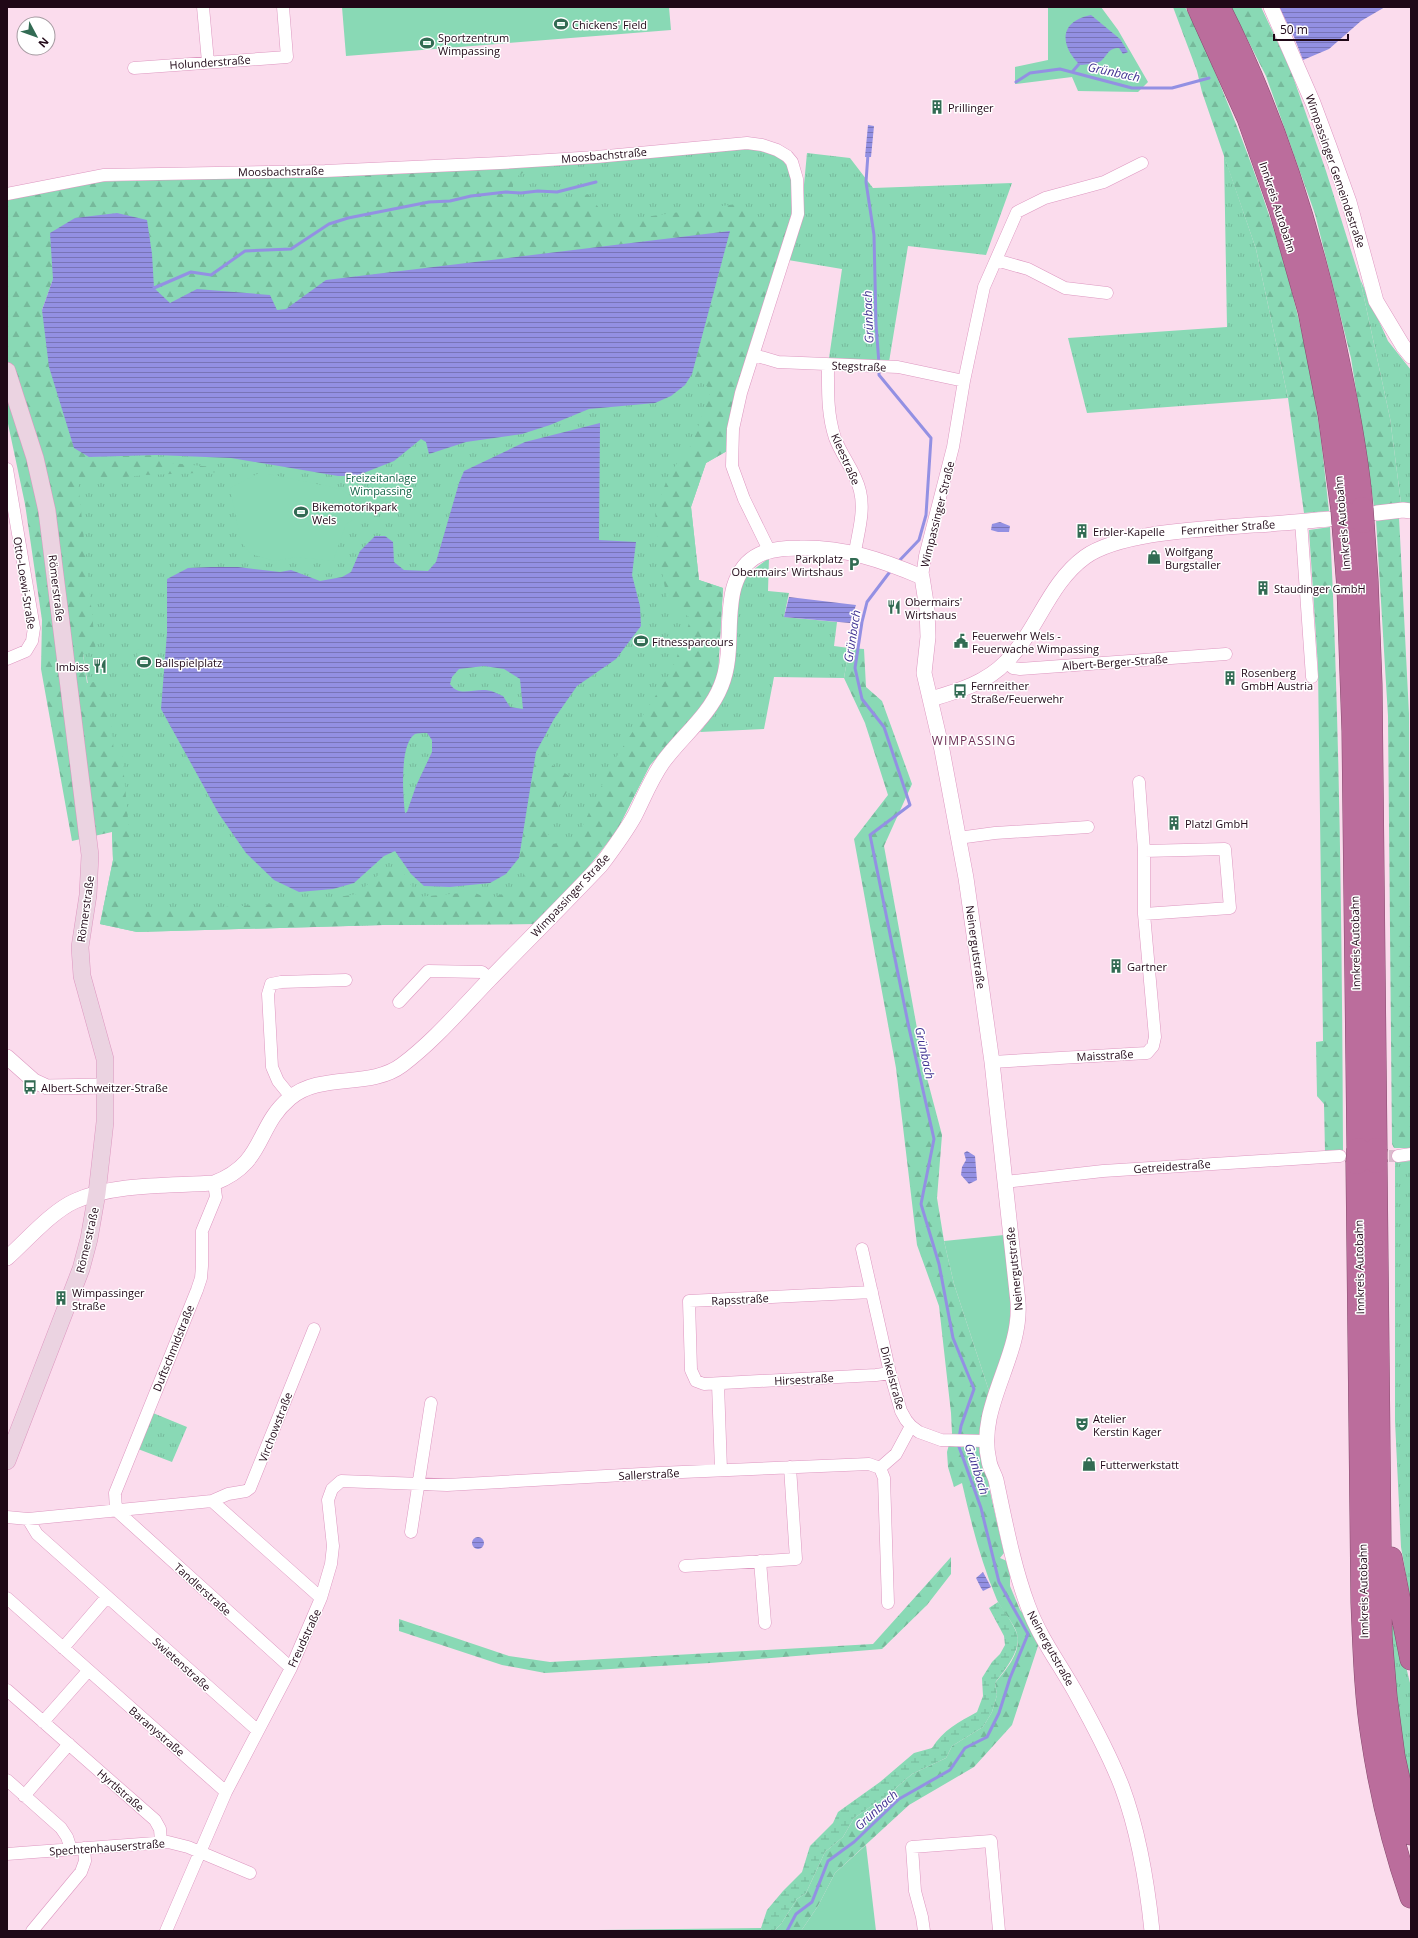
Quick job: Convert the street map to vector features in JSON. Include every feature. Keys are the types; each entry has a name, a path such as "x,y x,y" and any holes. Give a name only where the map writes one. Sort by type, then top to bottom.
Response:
{"highway":[{"name":"Innkreis Autobahn","path":"1198,7 1248,118 1288,238 1309,311 1329,414 1367,580 1370,685 1361,1156 1362,1603 1372,1736 1385,1807 1411,1897"},
{"name":"Innkreis Autobahn","path":"1219,7 1265,110 1299,207 1329,314 1349,412 1353,516"},
{"name":"Innkreis Autobahn","path":"1361,1156 1380,1502 1381,1637 1386,1697 1394,1757 1411,1834"},
{"path":"1380,1502 1400,1613 1411,1659"}],"main road":[{"name":"Römerstraße","path":"7,371 35,458 47,511 90,855 88,895 81,932 80,961 82,976 105,1059 106,1086 105,1122 97,1193 89,1239 81,1269 7,1461"}],"street":[{"path":"203,7 208,62"},
{"name":"Holunderstraße","path":"134,68 287,57 283,7"},
{"name":"Wimpassinger Gemeindestraße","path":"1271,7 1313,103 1329,146 1349,202 1376,301 1403,346 1411,356"},
{"name":"Moosbachstraße","path":"7,194 104,175 325,170 500,163 596,157 747,143 762,145 777,150 792,162 797,179 798,214 754,355 740,393 732,429 732,466 744,499 769,550"},
{"name":"Wimpassinger Straße","path":"7,1258 49,1219 74,1201 97,1193 142,1187 214,1183 230,1177 242,1168 255,1152 276,1112 290,1097 302,1090 318,1085 378,1076 401,1066 434,1037 601,865 620,840 634,816 654,775 663,761 713,703 722,685 728,662 734,587 748,564 758,554 769,550 824,548 855,552 922,577 925,556 953,447 964,381 984,287 1017,212 1045,198 1104,182 1142,163"},
{"path":"996,260 1028,269 1065,288 1107,293"},
{"name":"Stegstraße","path":"754,355 778,362 887,366 964,381"},
{"name":"Kleestraße","path":"828,365 828,408 832,425 836,439 856,477 861,492 862,507 855,552"},
{"name":"Otto-Loewi-Straße","path":"7,468 34,628 32,641 26,651 7,659"},
{"name":"Fernreither Straße","path":"931,699 960,691 995,672 1021,645 1057,584 1070,569 1086,556 1102,548 1131,539 1180,531 1301,521 1403,510 1411,511"},
{"path":"1301,521 1312,677"},
{"name":"Neinergutstraße","path":"922,577 927,609 928,636 924,673 931,699 958,838 992,1062 1019,1314 1015,1343 993,1402 987,1441 989,1461 995,1477 1013,1556 1028,1606 1037,1627 1082,1703 1109,1757 1122,1788 1142,1860 1152,1931"},
{"name":"Albert-Berger-Straße","path":"1006,662 1013,668 1020,669 1226,654"},
{"name":"Maisstraße","path":"992,1062 1147,1053 1153,1046 1155,1037 1144,914 1144,851 1139,782"},
{"path":"958,838 995,833 1088,827"},
{"path":"1144,851 1225,850 1230,908 1144,914"},
{"path":"399,1002 428,971 482,972 490,979"},
{"path":"290,1097 278,1081 272,1067 268,994 271,984 281,982 346,980"},
{"path":"7,1057 34,1080 47,1087 106,1086"},
{"path":"1398,1156 1411,1154"},
{"name":"Getreidestraße","path":"1005,1182 1103,1171 1361,1156"},
{"name":"Duftschmidstraße","path":"116,1510 115,1493 201,1278 202,1231 216,1197 214,1183"},
{"name":"Dinkelstraße","path":"862,1249 890,1373 901,1411 910,1426"},
{"name":"Rapsstraße","path":"696,1381 691,1370 689,1301 872,1292"},
{"name":"Virchowstraße","path":"212,1501 228,1494 250,1488 314,1329"},
{"name":"Hirsestraße","path":"696,1381 704,1384 718,1384 890,1373"},
{"path":"718,1384 721,1470"},
{"path":"411,1532 431,1402"},
{"path":"888,1603 884,1478 880,1468 896,1454 910,1426 931,1438 952,1442 987,1441"},
{"name":"Sallerstraße","path":"322,1598 332,1564 333,1546 328,1500 329,1494 335,1484 341,1481 447,1485 790,1467 869,1464 880,1468"},
{"path":"685,1566 796,1559 790,1467"},
{"path":"7,1517 28,1518 212,1501"},
{"name":"Freudstraße","path":"166,1931 226,1792 290,1668 322,1598 212,1501"},
{"name":"Tandlerstraße","path":"116,1510 290,1668"},
{"name":"Swietenstraße","path":"28,1518 36,1534 257,1730"},
{"path":"760,1561 765,1622"},
{"path":"63,1648 107,1597"},
{"name":"Baranystraße","path":"7,1598 226,1792"},
{"path":"43,1722 88,1671"},
{"name":"Hyrtlstraße","path":"7,1690 155,1820 160,1829 161,1842"},
{"path":"24,1796 69,1744"},
{"path":"7,1780 65,1833 70,1849"},
{"path":"924,1931 915,1891 912,1847 991,1841 999,1931"},
{"name":"Spechtenhauserstraße","path":"7,1854 161,1842 176,1843 201,1852 250,1874"},
{"path":"32,1931 81,1872 85,1861 84,1848"}],"green space":[{"name":"Sportzentrum Wimpassing","path":"342,7 669,7 671,30 346,56"},
{"path":"1048,7 1101,7 1118,30 1148,82 1138,92 1078,91 1072,77 1015,84 1015,67 1048,60"},
{"path":"1173,7 1185,7 1192,19 1220,83 1244,145 1282,255 1301,330 1316,406 1329,511 1304,513 1288,398 1256,249 1202,92 1197,71"},
{"path":"1231,7 1261,7 1290,68 1326,171 1360,279 1390,418 1401,503 1374,506 1351,358 1315,214 1266,76"},
{"name":"Freizeitanlage Wimpassing","path":"749,147 775,155 783,161 788,167 791,175 794,191 791,216 735,392 729,421 727,451 706,463 691,507 699,580 723,588 718,672 707,702 650,765 616,832 536,924 383,925 137,932 100,924 113,860 112,832 83,654 45,191 98,182 311,175"},
{"path":"807,153 850,158 873,188 1012,183 986,255 908,246 889,362 828,365 842,269 788,260 803,195"},
{"path":"1224,155 1256,249 1288,398 1087,413 1068,338 1227,327"},
{"path":"527,166 529,169 513,179 513,198 550,204 588,194 610,222 736,204 752,211 759,224 791,216 735,392 729,421 727,451 706,463 691,507 699,580 723,588 718,672 707,702 650,765 616,832 586,870 536,924 383,925 137,932 100,924 113,860 112,832 72,841 41,669 42,620 25,504 7,419 7,199 98,182","holes":["117,213 147,220 152,254 154,288 170,303 197,289 270,295 277,310 286,309 326,280 730,232 692,374 711,390 692,444 669,474 655,512 661,566 668,605 691,618 672,670 612,764 576,840 552,844 546,829 574,779 552,765 546,749 536,752 519,858 525,878 513,890 489,899 473,892 418,897 400,867 384,870 357,894 307,902 225,907 184,907 159,912 133,911 129,829 122,754 114,753 107,680 87,683 83,654 96,652 78,482 145,475 223,472 223,468 161,462 156,455 89,457 42,310 75,218"]},
{"path":"1360,279 1388,341 1411,370 1411,506 1401,503 1390,418"},
{"name":"Bikemotorikpark Wels","path":"257,474 268,474 341,489 354,499 404,475 409,488 346,524 333,561 296,557 275,561 251,554 241,542 230,488"},
{"path":"1399,517 1409,714 1411,1148 1394,1148 1392,1144 1388,716 1376,520"},
{"path":"1330,527 1340,838 1343,1150 1325,1152 1324,1104 1317,1096 1316,1042 1323,1041 1318,667 1309,530"},
{"path":"769,558 768,591 789,593 784,617 837,622 834,646 849,648 844,678 774,677 764,729 700,732 720,704 732,669 741,579"},
{"path":"849,648 864,649 866,687 882,701 912,784 884,846 924,1067 942,1135 937,1198 944,1241 954,1284 989,1391 982,1443 991,1496 1004,1553 1000,1558 1007,1561 1010,1571 1010,1586 1020,1610 1027,1618 1039,1643 1012,1725 974,1767 909,1805 835,1873 818,1906 801,1931 774,1931 781,1924 797,1899 806,1893 825,1852 843,1837 854,1818 889,1794 912,1774 946,1758 952,1746 983,1727 992,1712 997,1695 995,1683 1012,1661 1018,1641 1016,1630 997,1600 981,1557 962,1483 954,1487 948,1467 947,1452 952,1433 951,1413 939,1306 917,1245 896,1068 854,839 888,795 865,723 844,678"},
{"name":"Ballspielplatz","path":"149,649 152,674 139,675 137,650"},
{"path":"1411,1161 1411,1603 1401,1547 1395,1421 1395,1162"},
{"path":"1004,1235 1011,1292 1009,1342 989,1391 954,1284 944,1241"},
{"path":"153,1413 187,1427 172,1462 138,1449"},
{"path":"951,1557 951,1574 927,1605 882,1649 710,1663 545,1673 502,1665 399,1631 399,1619 509,1656 550,1662 873,1644"},
{"path":"998,1602 1013,1626 1018,1640 1015,1653 995,1683 997,1695 992,1712 983,1727 952,1746 946,1758 912,1774 889,1794 854,1818 843,1837 825,1852 806,1893 797,1899 781,1924 774,1931 762,1931 761,1928 767,1910 802,1872 810,1846 833,1823 838,1812 880,1782 914,1753 932,1748 946,1731 977,1712 983,1696 982,1678 1005,1645 1004,1636 989,1608"},
{"path":"1391,1626 1396,1626 1411,1687 1411,1787 1397,1707"},
{"path":"866,1845 876,1931 801,1931 818,1906 835,1873"},
{"path":"761,1928 762,1931 585,1931 597,1930"}],"shaded area":[{"path":"1279,7 1385,7 1361,21 1329,49 1303,60 1294,37"},
{"path":"1091,15 1120,39 1128,52 1123,54 1119,48 1115,48 1099,62 1079,64 1068,49 1066,34 1068,28 1073,22"},
{"path":"868,125 874,126 871,157 865,157"},
{"path":"117,213 147,220 152,254 154,288 170,303 197,289 270,295 277,310 286,309 326,280 730,231 692,374 685,385 671,396 655,403 589,409 550,425 522,434 466,442 429,454 426,442 421,439 394,461 356,476 338,476 231,458 156,455 89,457 74,448 49,367 42,310 53,279 50,233 75,218"},
{"path":"600,423 599,540 636,542 632,575 640,606 641,626 616,659 577,686 554,719 536,752 519,858 506,874 490,883 450,887 424,886 411,874 395,851 384,856 354,883 333,889 299,892 274,880 246,853 219,814 161,709 167,633 167,579 188,568 211,567 238,567 280,572 291,570 320,581 342,577 351,572 360,551 375,536 385,536 393,542 394,562 404,570 428,571 436,562 459,483 464,471 525,442","holes":["484,666 504,669 520,679 523,709 510,707 503,696 492,691 480,690 466,692 457,690 450,684 452,677 459,669","427,733 432,740 432,752 416,786 407,812 405,813 403,771 406,748 415,734"]},
{"path":"1000,522 1010,526 1009,532 998,532 991,530 992,524"},
{"path":"789,597 856,605 850,623 784,617"},
{"path":"967,1151 975,1156 977,1180 969,1184 961,1175 962,1167 966,1160 964,1153"},
{"path":"476,1537 480,1537 484,1543 480,1549 476,1549 472,1545 472,1541"},
{"path":"983,1572 991,1587 983,1591 976,1578"}],"waterway":[{"path":"1073,71 1079,64"},
{"name":"Grünbach","path":"1016,82 1030,73 1060,69 1132,88 1172,88 1209,78"},
{"name":"Grünbach","path":"868,154 866,182 874,235 876,324 879,364"},
{"path":"154,288 191,272 211,275 245,251 291,249 329,224 348,218 429,202 450,201 471,196 506,192 557,192 596,182"},
{"name":"Grünbach","path":"879,369 879,375 931,438 926,515 919,540 898,562"},
{"name":"Grünbach","path":"892,569 867,602 862,622 855,668 862,699 884,727 910,805 870,835 909,1028 934,1139 921,1204 939,1264 953,1338 974,1389 961,1426 959,1438"},
{"name":"Grünbach","path":"787,1931 796,1914 812,1902 828,1861 854,1842 899,1799 950,1770 965,1748 987,1737 999,1713 1010,1678 1028,1634 999,1582 981,1508 958,1444"}],"tunnel":[{"path":"1371,1156 1398,1156"}],"place":[{"name":"Chickens' Field","path":"561,24"},
{"name":"Sportzentrum Wimpassing","path":"427,43"},
{"name":"Prillinger","path":"937,107"},
{"name":"Bikemotorikpark Wels","path":"301,512"},
{"name":"Erbler-Kapelle","path":"1082,531"},
{"name":"Wolfgang Burgstaller","path":"1154,557"},
{"name":"Parkplatz Obermairs' Wirtshaus","path":"854,564"},
{"name":"Staudinger GmbH","path":"1263,588"},
{"name":"Obermairs' Wirtshaus","path":"894,607"},
{"name":"Fitnessparcours","path":"641,641"},
{"name":"Feuerwehr Wels - Feuerwache Wimpassing","path":"961,641"},
{"name":"Ballspielplatz","path":"144,662"},
{"name":"Imbiss","path":"100,666"},
{"name":"Rosenberg GmbH Austria","path":"1230,678"},
{"name":"Fernreither Straße/Feuerwehr","path":"960,691"},
{"name":"Platzl GmbH","path":"1174,823"},
{"name":"Gartner","path":"1116,966"},
{"name":"Albert-Schweitzer-Straße","path":"30,1087"},
{"name":"Wimpassinger Straße","path":"61,1298"},
{"name":"Atelier Kerstin Kager","path":"1082,1424"},
{"name":"Futterwerkstatt","path":"1089,1464"}],"district":[{"name":"WIMPASSING","path":"974,740"}]}
